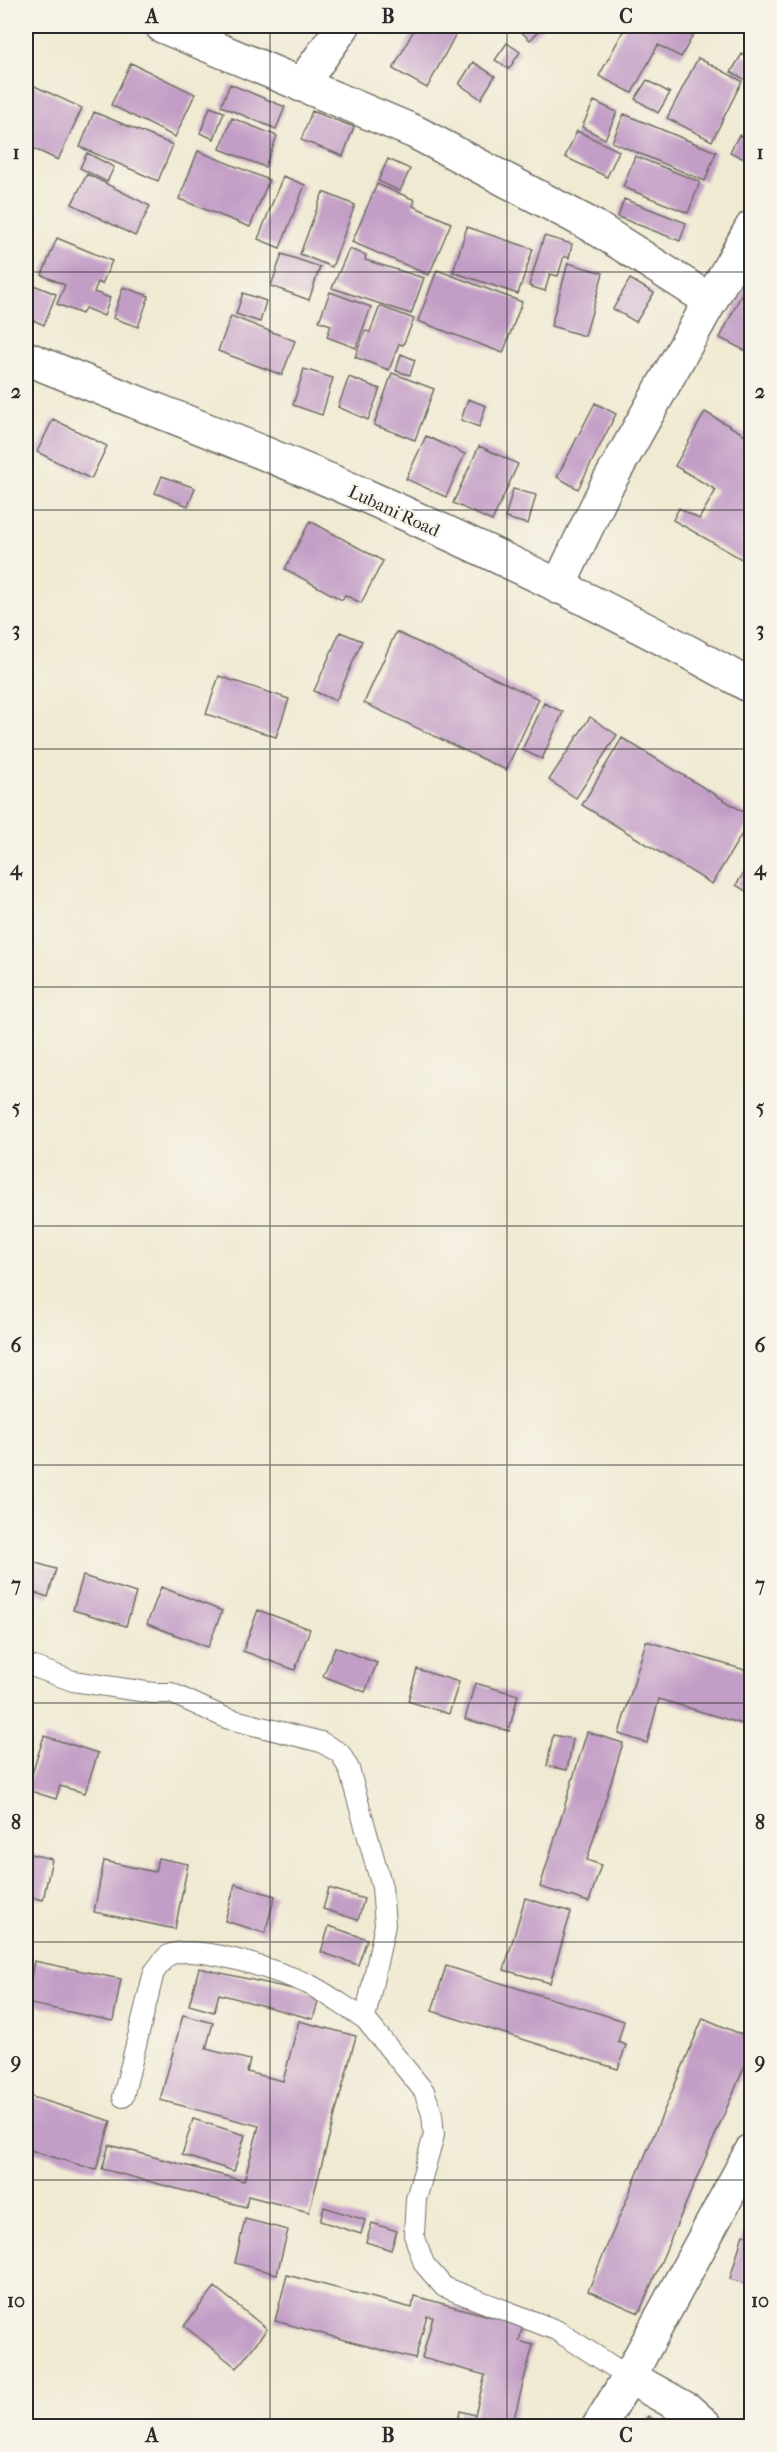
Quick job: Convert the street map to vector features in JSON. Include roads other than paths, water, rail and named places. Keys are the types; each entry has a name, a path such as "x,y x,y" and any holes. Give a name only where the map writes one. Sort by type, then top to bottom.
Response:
{"street":[{"path":"162,26 415,132 592,226 711,301"},
{"path":"301,85 343,26"},
{"path":"558,587 605,489 752,227"},
{"name":"Lubani Road","path":"26,358 366,496 558,587 697,656 752,687"},
{"path":"599,2427 629,2377 752,2150"},
{"path":"629,2377 688,2410 706,2427"}],"lane":[{"path":"26,1664 73,1681 153,1693 171,1693 226,1718 257,1728 298,1735 321,1742 340,1754 349,1769 382,1887 385,1925 365,2019"},
{"path":"123,2097 154,1972 166,1956 183,1951 196,1951 248,1964 306,1984 365,2019 424,2091 432,2114 434,2135 416,2199 414,2235 424,2264 444,2287 556,2330 629,2377"}]}
